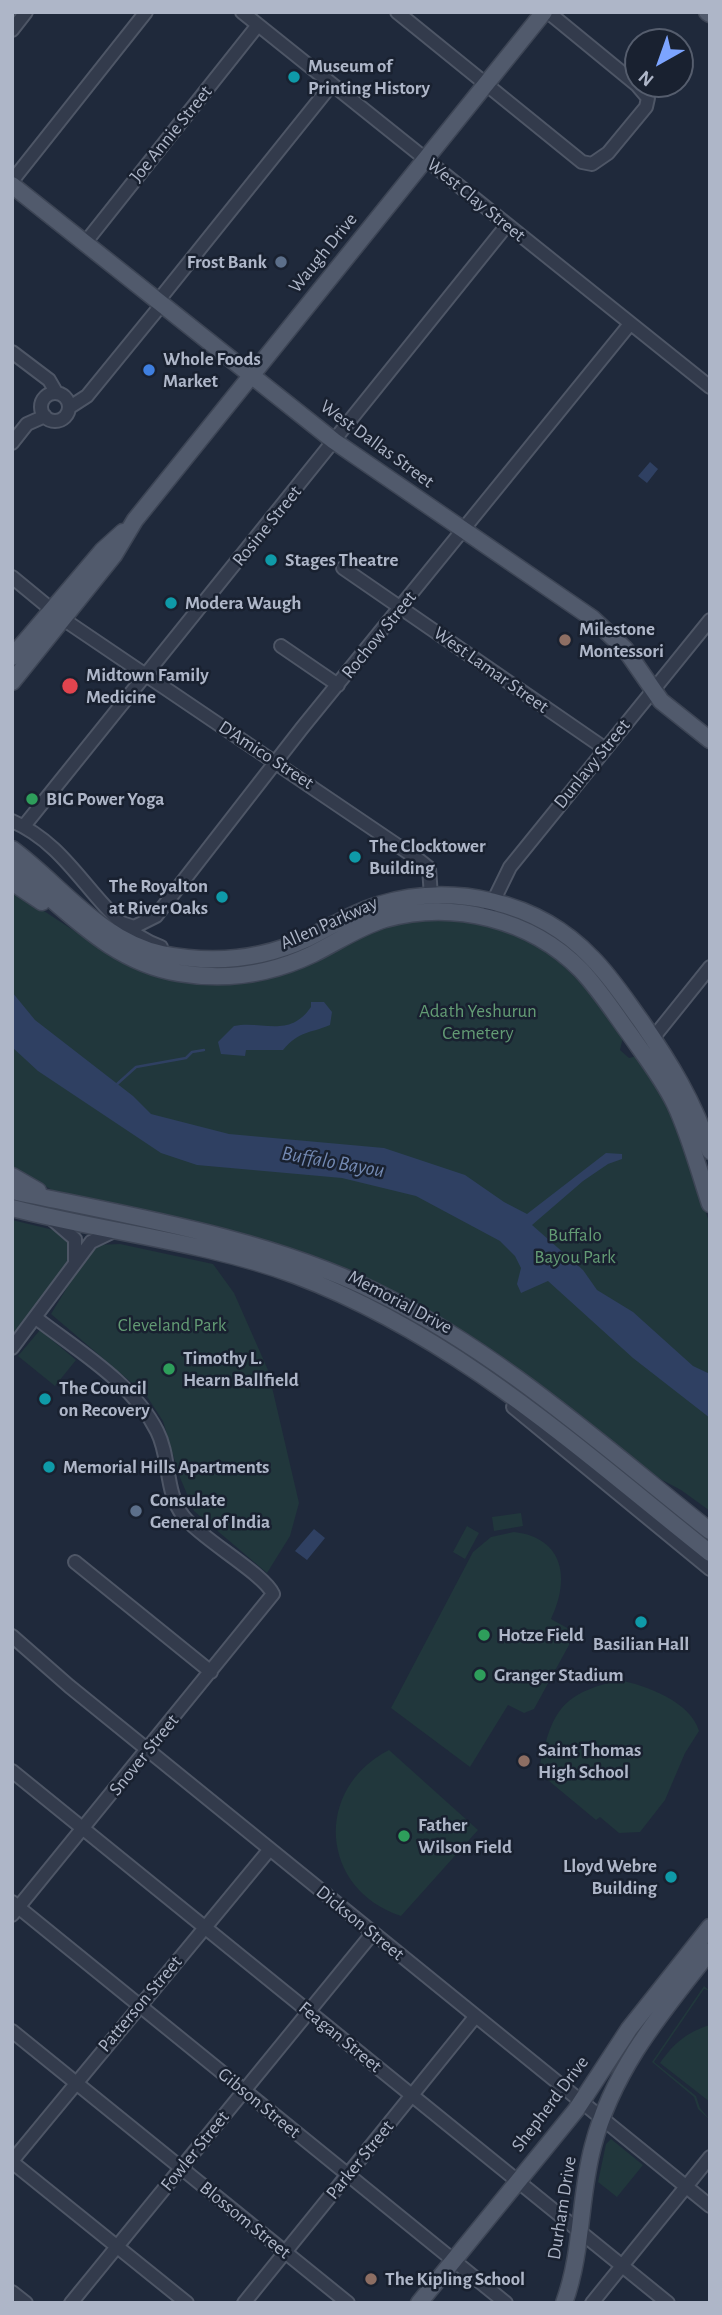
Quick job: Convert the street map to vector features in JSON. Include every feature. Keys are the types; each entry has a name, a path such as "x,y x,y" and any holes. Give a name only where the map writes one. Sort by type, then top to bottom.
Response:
{"main road":[{"name":"Waugh Drive","path":"12,682 103,550 135,520 546,12"},
{"name":"West Dallas Street","path":"12,183 334,441 461,531 600,624 625,649 652,690 710,740"},
{"name":"Waugh Drive","path":"12,657 58,615"},
{"name":"Allen Parkway","path":"12,849 113,933 159,954 183,958 245,958 286,947 380,904 431,896 451,895 492,901 527,913 573,940 609,976 684,1086 703,1140 710,1204"},
{"name":"Allen Parkway","path":"12,866 108,946 155,968 178,973 224,977 267,971 373,924 409,914 451,912 487,917 539,939 561,953 596,987 703,1140"},
{"path":"12,882 108,946"},
{"path":"325,928 332,944"},
{"path":"596,987 622,1008 640,1034 653,1038"},
{"path":"12,1176 59,1201"},
{"name":"Memorial Drive","path":"12,1191 257,1247 372,1290 474,1348 710,1531"},
{"name":"Memorial Drive","path":"12,1208 251,1261 293,1274 382,1313 454,1354 520,1402 710,1553"},
{"path":"454,1354 513,1407"},
{"path":"640,1475 660,1485 710,1520"},
{"name":"Shepherd Drive","path":"601,2120 616,2083 640,2041 704,1951 710,1927"},
{"name":"Shepherd Drive","path":"419,2303 581,2103 629,2029 704,1951"},
{"name":"Durham Drive","path":"570,2300 591,2154 601,2120"}],"street":[{"path":"12,30 26,12"},
{"path":"12,183 146,12"},
{"name":"West Clay Street","path":"242,12 710,387"},
{"path":"397,12 582,162 592,164 601,161 646,107 648,98"},
{"path":"546,12 624,75"},
{"name":"Joe Annie Street","path":"85,243 258,25"},
{"path":"12,432 23,419 54,402 93,388 332,85"},
{"name":"Rosine Street","path":"18,823 146,676 507,225"},
{"name":"Rochow Street","path":"119,922 134,927 156,916 276,762 630,324"},
{"path":"12,352 49,380 54,402"},
{"path":"12,443 27,424 54,402"},
{"name":"West Lamar Street","path":"343,568 604,748"},
{"name":"D'Amico Street","path":"12,577 58,615 419,860 429,868 431,896"},
{"name":"Dunlavy Street","path":"487,917 509,867 710,620"},
{"path":"281,646 338,685"},
{"path":"18,823 63,855 119,922 140,937 183,958"},
{"path":"653,1038 710,967"},
{"path":"50,1218 70,1232 75,1239 74,1265"},
{"path":"12,1348 96,1237 114,1231"},
{"name":"Snover Street","path":"15,1908 149,1751 272,1594 194,1529 181,1514 170,1487 159,1433 139,1404 36,1318"},
{"path":"513,1407 710,1569"},
{"path":"75,1562 211,1672"},
{"name":"Dickson Street","path":"12,1636 372,1934 710,2206"},
{"name":"Feagan Street","path":"12,1771 668,2303"},
{"name":"Patterson Street","path":"12,2161 270,1849"},
{"name":"Gibson Street","path":"15,1908 506,2303"},
{"name":"Fowler Street","path":"71,2303 372,1934"},
{"name":"Parker Street","path":"244,2303 475,2017"},
{"name":"Blossom Street","path":"12,2031 348,2303"},
{"path":"592,2303 710,2157"},
{"path":"12,2161 187,2303"},
{"path":"12,2292 26,2303"}],"green space":[{"name":"Buffalo Bayou Park","path":"12,890 105,951 200,982 385,926 434,919 483,924 511,932 554,957 591,993 623,1037 620,1050 629,1058 637,1056 658,1086 680,1133 710,1225 710,1511 681,1490 630,1463 414,1304 61,1195 12,1168"},
{"path":"12,1220 62,1232 70,1242 70,1261 12,1338"},
{"name":"Cleveland Park","path":"120,1244 213,1264 234,1293 268,1370 299,1503 290,1536 267,1573 194,1511 179,1475 163,1421 146,1395 51,1314 93,1245"},
{"path":"40,1330 76,1360 55,1386 18,1356"},
{"path":"521,1513 523,1526 494,1531 492,1517"},
{"path":"467,1526 479,1533 465,1559 453,1552"},
{"name":"Granger Stadium","path":"514,1532 544,1543 559,1563 560,1590 551,1619 569,1629 569,1645 534,1709 524,1713 508,1705 470,1767 391,1708 473,1552 491,1537"},
{"path":"618,1680 666,1696 687,1712 699,1731 685,1753 665,1800 640,1832 619,1833 600,1817 596,1820 543,1776 540,1768 550,1730 562,1708 579,1694"},
{"name":"Father Wilson Field","path":"389,1750 478,1830 401,1916 374,1903 354,1884 342,1862 336,1838 338,1813 347,1789 364,1767"},
{"path":"704,1986 710,1991 704,1989 654,2062 696,2096 700,2108 710,2120 698,2109 694,2097 652,2062"},
{"path":"710,2025 710,2102 660,2063 682,2039"},
{"path":"611,2139 643,2165 617,2197 598,2182 606,2144"}],"water":[{"path":"650,462 658,469 647,483 638,476"},
{"name":"Buffalo Bayou","path":"12,992 35,1020 133,1096 151,1114 229,1134 384,1148 465,1175 527,1214 606,1153 622,1154 622,1159 608,1164 583,1181 532,1225 583,1270 597,1290 633,1312 693,1366 710,1374 710,1418 633,1358 548,1281 521,1293 517,1284 521,1268 515,1256 500,1241 416,1196 342,1178 197,1165 161,1153 38,1071 12,1047"},
{"path":"311,1002 324,1002 332,1012 330,1025 300,1036 283,1050 246,1050 245,1056 221,1054 218,1042 234,1026 294,1023 303,1017 311,1007"},
{"path":"314,1529 325,1538 307,1560 295,1551"}],"waterway":[{"path":"116,1085 136,1067 186,1058 192,1052 204,1050"}],"place":[{"name":"Museum of Printing History","path":"294,77"},
{"name":"Frost Bank","path":"281,262"},
{"name":"Whole Foods Market","path":"149,370"},
{"name":"Stages Theatre","path":"271,560"},
{"name":"Modera Waugh","path":"171,603"},
{"name":"Milestone Montessori","path":"565,640"},
{"name":"Midtown Family Medicine","path":"70,686"},
{"name":"BIG Power Yoga","path":"32,799"},
{"name":"The Clocktower Building","path":"355,857"},
{"name":"The Royalton at River Oaks","path":"222,897"},
{"name":"Timothy L. Hearn Ballfield","path":"169,1369"},
{"name":"The Council on Recovery","path":"45,1399"},
{"name":"Memorial Hills Apartments","path":"49,1467"},
{"name":"Consulate General of India","path":"136,1511"},
{"name":"Basilian Hall","path":"641,1622"},
{"name":"Hotze Field","path":"484,1635"},
{"name":"Granger Stadium","path":"480,1675"},
{"name":"Saint Thomas High School","path":"524,1761"},
{"name":"Father Wilson Field","path":"404,1836"},
{"name":"Lloyd Webre Building","path":"671,1877"},
{"name":"The Kipling School","path":"371,2279"}],"park label":[{"name":"Adath Yeshurun Cemetery","path":"478,1022"}]}
